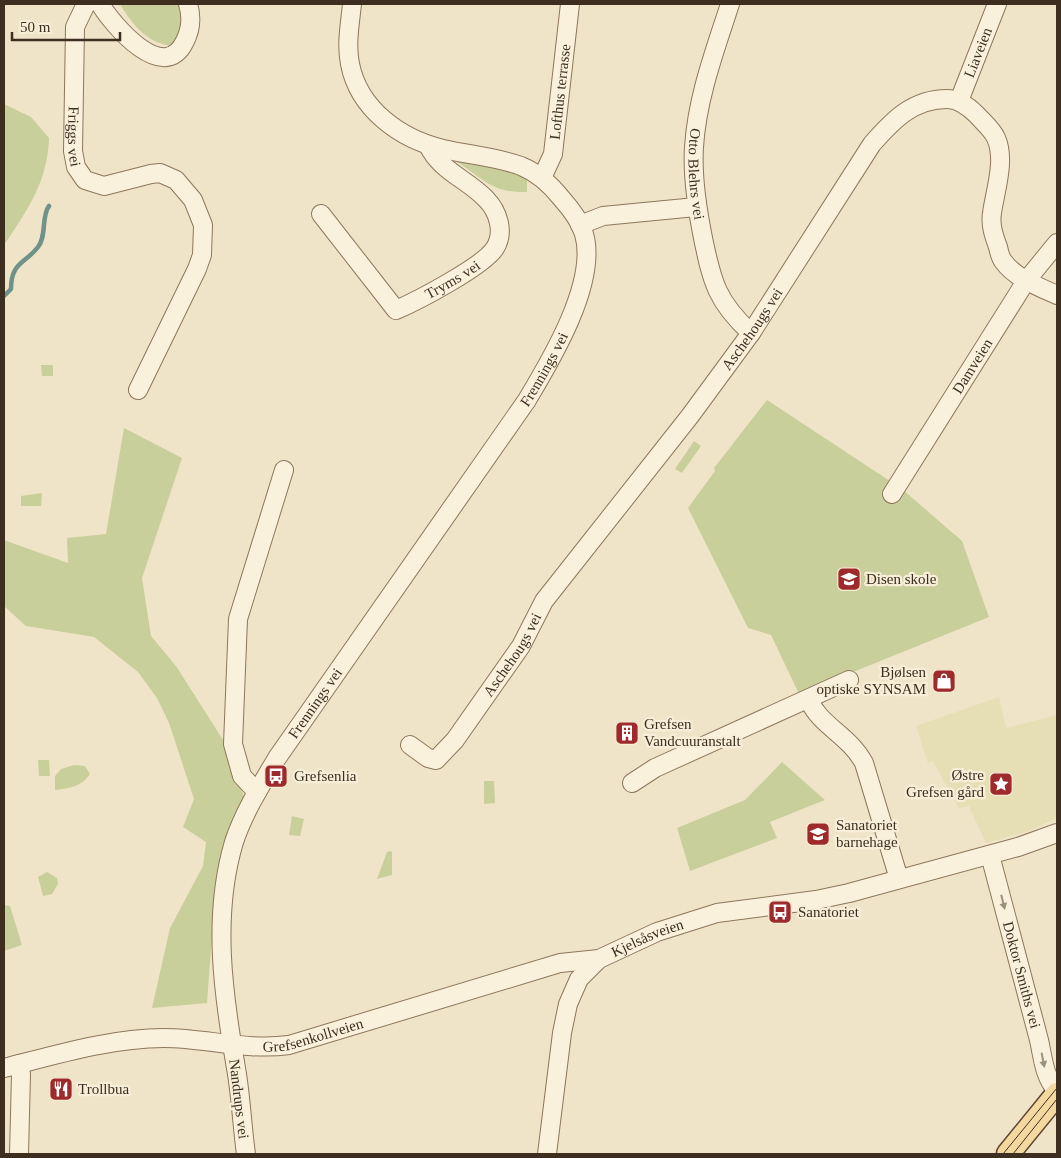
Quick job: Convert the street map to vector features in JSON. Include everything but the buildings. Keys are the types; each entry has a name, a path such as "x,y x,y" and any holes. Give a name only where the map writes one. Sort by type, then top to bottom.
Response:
{"main road":[{"path":"1008,1154 1057,1092"}],"street":[{"name":"Friggs vei","path":"86,4 75,27 73,151 78,173 85,180 104,186 151,174 166,175 176,180 193,200 203,225 202,255 197,268 138,390"},
{"path":"100,4 118,27 136,45 157,56 166,56 178,51 187,37 191,22 188,4"},
{"name":"Frennings vei","path":"232,1045 221,941 223,901 234,842 256,792 277,758 528,400 564,334 578,297 586,252 580,225 564,201 542,178 531,171 510,163 428,145 394,129 373,109 358,86 350,63 348,37 352,4"},
{"name":"Lofthus terrasse","path":"542,178 553,154 570,4"},
{"name":"Otto Blehrs vei","path":"730,4 705,82 694,147 696,207 709,270 716,290 724,305 750,333"},
{"name":"Liaveien","path":"959,102 997,4"},
{"name":"Aschehougs vei","path":"410,744 428,758 436,760 454,740 521,646 544,601 690,416 750,333 872,144 894,118 905,110 938,99 959,102"},
{"path":"959,102 972,110 990,128 997,139 999,157 997,186 991,215 994,235 1003,261 1026,281 1057,295"},
{"name":"Tryms vei","path":"321,214 396,310 412,303 480,262 496,247 501,229 498,219 487,200 438,162 428,145"},
{"path":"580,225 603,216 696,207"},
{"name":"Damveien","path":"892,494 1026,281 1057,242"},
{"path":"256,792 242,776 233,744 238,619 284,470"},
{"path":"632,782 655,768 809,700 849,680"},
{"path":"809,700 813,711 857,749 864,763 900,879"},
{"name":"Kjelsåsveien","path":"547,1154 562,1033 568,1004 580,979 599,959 658,932 717,913 816,900 990,855 1032,843 1057,833"},
{"name":"Doktor Smiths vei","path":"990,855 1040,1040 1048,1079 1057,1092"},
{"name":"Grefsenkollveien","path":"19,1154 11,1066 144,1039 188,1039 260,1048 289,1045 560,963 599,959"},
{"name":"Nandrups vei","path":"232,1045 246,1154"}],"shaded area":[{"name":"Østre Grefsen gård","path":"999,697 1006,728 1057,715 1057,818 1029,831 986,843 969,806 959,808 933,761 928,763 916,726"}],"green space":[{"path":"120,4 188,4 189,25 174,46 165,45 149,38 142,32"},
{"path":"4,104 31,117 49,138 45,168 35,195 4,245"},
{"path":"457,158 527,177 527,192 505,190 488,184 456,161"},
{"path":"41,365 53,365 53,376 42,376"},
{"name":"Disen skole","path":"767,400 902,489 962,541 989,617 799,694 771,635 748,628 688,508 715,471 714,468"},
{"path":"124,428 182,458 142,578 151,636 176,666 225,743 244,797 214,909 207,1003 152,1008 170,928 203,866 206,842 183,827 194,799 169,723 157,698 138,672 94,637 26,626 4,606 4,540 68,563 67,538 106,534"},
{"path":"694,441 701,446 682,473 675,469"},
{"path":"42,493 41,506 21,506 21,496"},
{"path":"38,760 49,760 50,776 39,776"},
{"path":"782,762 825,800 770,822 777,838 690,871 677,828 745,800"},
{"path":"74,765 85,766 90,774 79,784 55,790 55,776 61,769"},
{"path":"484,781 494,781 495,803 484,804"},
{"path":"292,816 304,819 300,836 289,835"},
{"path":"387,852 392,852 392,875 377,879"},
{"path":"47,872 57,878 58,884 52,894 43,896 38,877"},
{"path":"4,905 10,906 22,945 4,951"}],"waterway":[{"path":"4,296 11,289 13,273 16,268 33,253 41,242 45,215 49,206"}],"tram line":[{"path":"1003,1154 1057,1088"},
{"path":"1013,1154 1057,1099"}],"place":[{"name":"Disen skole","path":"849,579"},
{"name":"Bjølsen optiske SYNSAM","path":"944,681"},
{"name":"Grefsen Vandcuuranstalt","path":"627,733"},
{"name":"Grefsenlia","path":"276,776"},
{"name":"Østre Grefsen gård","path":"1001,784"},
{"name":"Sanatoriet barnehage","path":"818,834"},
{"name":"Sanatoriet","path":"780,912"},
{"name":"Trollbua","path":"61,1089"}]}
